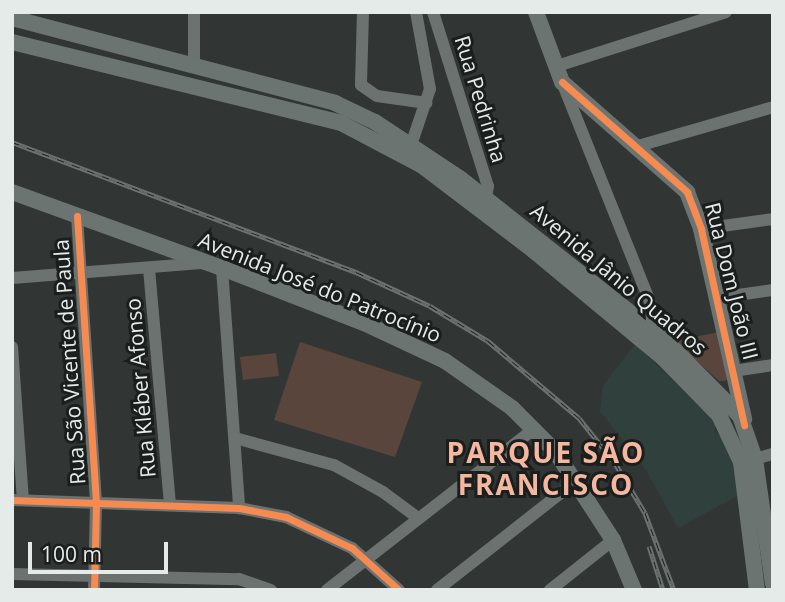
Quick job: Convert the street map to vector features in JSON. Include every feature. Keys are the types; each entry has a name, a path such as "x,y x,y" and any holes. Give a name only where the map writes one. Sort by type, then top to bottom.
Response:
{"main road":[{"path":"536,12 559,74"},
{"path":"12,18 194,66 348,117 411,145 424,161"},
{"path":"12,43 348,117 424,161"},
{"name":"Rua Dom João III","path":"559,74 682,185 701,229 734,376 736,427"},
{"name":"Avenida Jânio Quadros","path":"424,161 486,198 665,340 730,404"},
{"name":"Avenida Jânio Quadros","path":"424,161 663,358 736,427 755,459 772,576"},
{"name":"Avenida José do Patrocínio","path":"12,192 216,265 363,323 445,361 534,429 576,481 613,540 634,590"},
{"name":"Rua Dom João III","path":"734,376 730,404 736,427"},
{"name":"Avenida Jânio Quadros","path":"736,427 757,590"},
{"path":"755,564 772,576"}],"street":[{"path":"194,12 194,66"},
{"path":"363,12 361,85 377,96 427,103"},
{"path":"411,145 427,103 429,69 416,12"},
{"name":"Rua Pedrinha","path":"433,12 485,174 486,198"},
{"path":"665,340 559,74 726,12"},
{"path":"638,146 773,107"},
{"name":"Rua São Vicente de Paula","path":"77,216 96,503 94,590"},
{"path":"701,229 773,219"},
{"path":"153,268 170,250"},
{"path":"12,278 216,265 239,508"},
{"name":"Rua Kléber Afonso","path":"153,268 170,504"},
{"path":"716,298 773,290"},
{"path":"12,347 18,500 239,508 307,525 366,559 399,590"},
{"path":"734,376 773,365"},
{"path":"327,590 534,429"},
{"path":"234,438 334,465 383,492 418,518"},
{"path":"755,459 773,454"},
{"path":"437,590 576,481"},
{"path":"550,590 613,540"},
{"path":"12,574 239,579 271,590"}],"shaded area":[{"path":"719,332 730,377 725,381 719,381 675,341"},
{"path":"300,342 422,382 395,457 274,420"},
{"path":"635,344 716,423 714,432 724,437 729,448 739,495 678,528 646,470 600,411 603,386"},
{"path":"276,353 279,376 243,380 240,357"}],"railway":[{"path":"12,142 356,272 430,306 488,341 579,418 615,463 645,513 674,590"},
{"path":"649,546 663,590"}],"cycle path":[{"path":"562,82 687,192 701,229 744,425"},
{"path":"77,216 96,503 94,590"},
{"path":"12,500 239,508 286,517 352,548 399,590"}],"district":[{"name":"PARQUE SÃO FRANCISCO","path":"546,468"}]}
